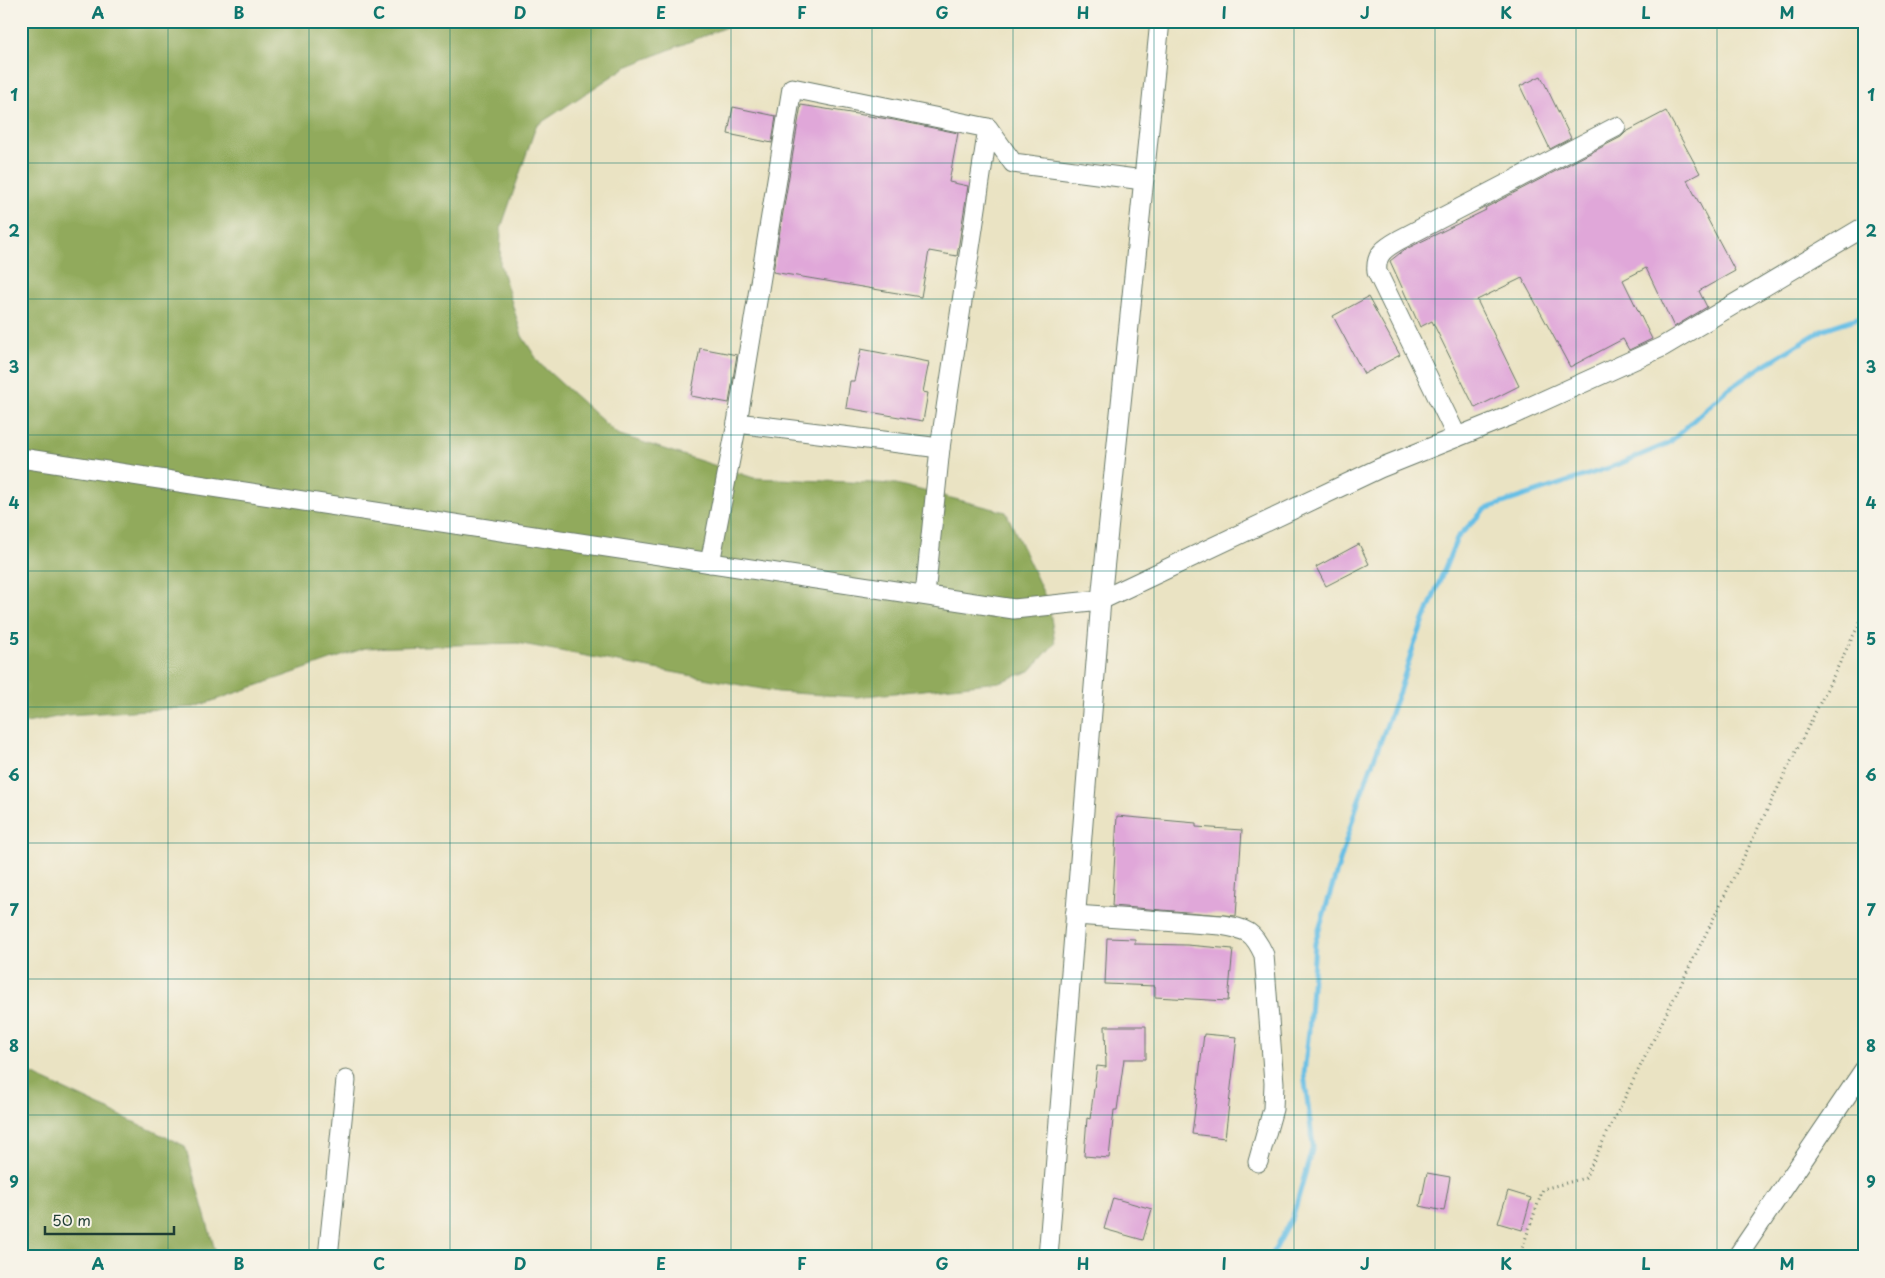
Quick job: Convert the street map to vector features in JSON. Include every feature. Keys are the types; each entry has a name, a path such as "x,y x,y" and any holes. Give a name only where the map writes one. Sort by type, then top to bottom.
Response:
{"street":[{"path":"1048,1257 1101,600 1160,21"},
{"path":"710,563 737,423 792,88 988,128 1013,163"},
{"path":"1457,437 1377,272 1378,256 1384,249 1400,240 1616,127"},
{"path":"925,596 940,448 988,128"},
{"path":"981,176 1013,163 1143,180"},
{"path":"21,458 1014,609 1101,600 1251,531 1380,468 1512,415 1662,347 1864,227"},
{"path":"737,423 940,448"},
{"path":"1075,915 1221,925 1241,928 1256,938 1264,955 1274,1083 1273,1109 1258,1162"},
{"path":"1737,1257 1864,1070"},
{"path":"328,1257 346,1080"}],"path":[{"path":"1519,1257 1543,1189 1584,1178 1864,614"}],"green space":[{"path":"21,21 741,21 626,67 536,126 501,228 500,264 522,336 540,364 617,434 754,478 896,484 1006,512 1049,605 1055,643 1030,671 999,682 856,697 778,692 517,643 365,648 195,707 67,715 21,724"},
{"path":"21,1069 185,1146 217,1257 21,1257"}],"building":[{"path":"1541,76 1571,138 1550,149 1520,86"},
{"path":"801,105 894,120 958,133 949,182 968,186 957,256 929,251 921,297 773,272"},
{"path":"733,107 776,116 772,143 728,134"},
{"path":"1666,111 1700,173 1687,180 1735,271 1699,291 1707,307 1674,327 1646,268 1623,280 1652,339 1629,350 1623,339 1570,367 1522,278 1477,300 1519,386 1475,408 1432,321 1420,327 1390,261 1404,250 1486,210 1485,208 1621,137 1626,132"},
{"path":"1368,297 1400,355 1364,374 1333,316"},
{"path":"700,348 737,355 729,403 691,396"},
{"path":"861,349 929,362 923,392 928,393 923,421 846,408 850,381 854,381"},
{"path":"1359,544 1369,564 1326,586 1316,567"},
{"path":"1117,816 1196,823 1196,827 1242,830 1236,916 1112,906"},
{"path":"1107,938 1135,939 1135,944 1187,945 1233,949 1228,1001 1155,997 1155,986 1105,984"},
{"path":"1105,1026 1146,1026 1146,1059 1124,1059 1117,1110 1114,1110 1109,1158 1084,1156 1087,1118 1090,1119 1097,1066 1106,1067"},
{"path":"1204,1034 1237,1037 1225,1138 1192,1134"},
{"path":"1427,1173 1450,1177 1444,1211 1420,1206"},
{"path":"1508,1191 1531,1198 1522,1230 1498,1223"},
{"path":"1113,1198 1152,1209 1143,1240 1104,1229"}],"waterway":[{"path":"1271,1257 1293,1216 1313,1146 1304,1074 1315,943 1358,802 1400,689 1414,645 1457,538 1485,509 1617,465 1669,443 1725,391 1761,367 1824,329 1864,316"}]}
